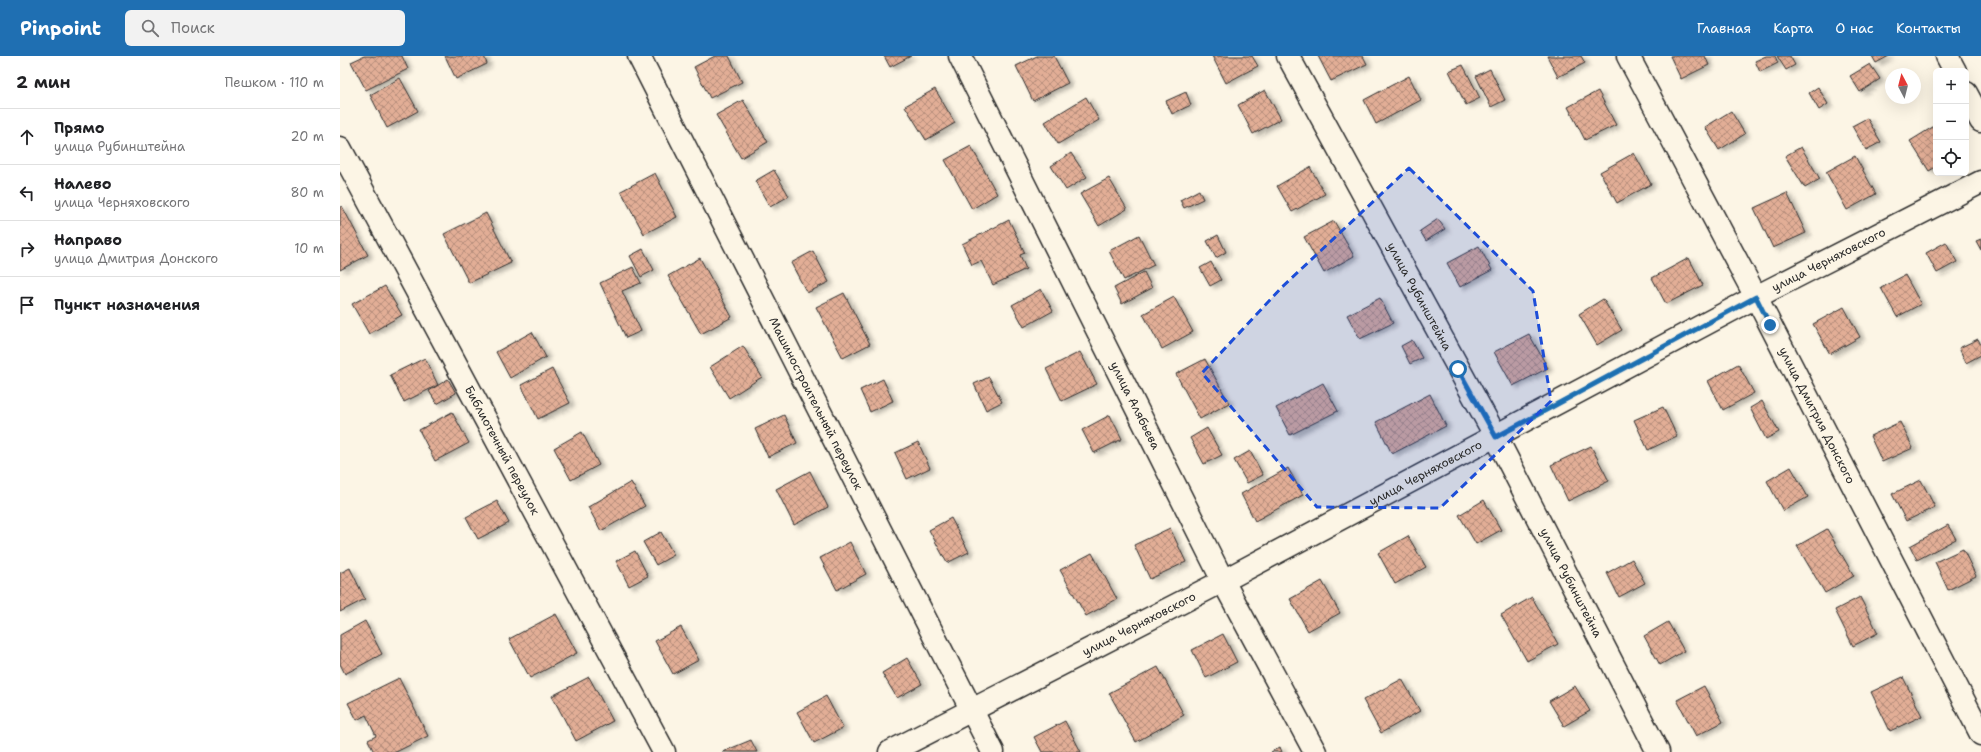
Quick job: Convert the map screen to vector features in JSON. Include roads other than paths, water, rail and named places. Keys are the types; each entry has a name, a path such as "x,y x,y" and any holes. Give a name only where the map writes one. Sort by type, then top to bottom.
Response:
{"street":[{"name":"Машиностроительный переулок","path":"639,56 992,752"},
{"name":"улица Алябьева","path":"960,56 1223,581 1315,752"},
{"name":"улица Рубинштейна","path":"1288,56 1496,437 1658,752"},
{"name":"улица Дмитрия Донского","path":"1628,56 1756,297 1981,734"},
{"path":"1947,56 1953,68"},
{"path":"1969,98 1981,121"},
{"name":"Библиотечный переулок","path":"340,148 664,752"},
{"name":"улица Черняховского","path":"890,752 1223,581 1496,437 1756,297 1981,182"}]}
